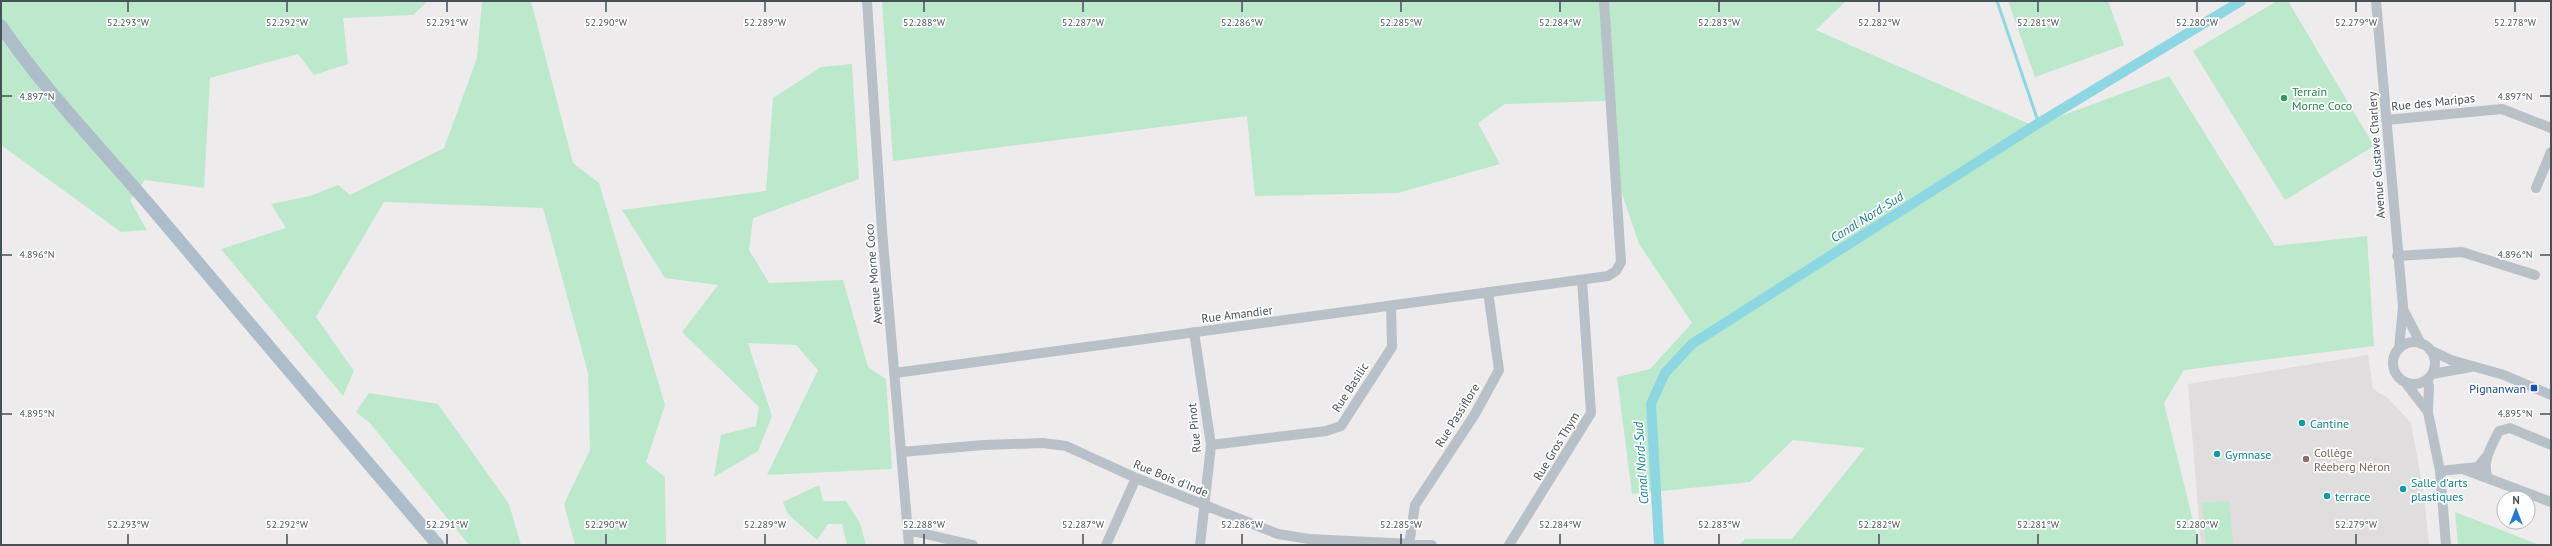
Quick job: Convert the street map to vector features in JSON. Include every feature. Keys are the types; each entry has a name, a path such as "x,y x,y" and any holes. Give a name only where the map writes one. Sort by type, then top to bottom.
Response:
{"main road":[{"path":"1,26 23,58 62,108 146,201 438,545"}],"street":[{"name":"Avenue Morne Coco","path":"867,1 882,230 909,545"},
{"name":"Rue Amandier","path":"895,373 1608,276 1616,271 1621,262 1604,1"},
{"name":"Avenue Gustave Charlery","path":"2376,1 2397,256 2403,307 2399,350"},
{"name":"Rue des Maripas","path":"2386,120 2502,109 2551,128"},
{"path":"2536,188 2551,152"},
{"path":"2397,256 2462,252 2535,275"},
{"name":"Rue Gros Thym","path":"1509,545 1591,413 1582,280"},
{"name":"Rue Passiflore","path":"1409,544 1411,516 1415,505 1475,414 1499,370 1488,292"},
{"name":"Rue Basilic","path":"1211,445 1326,430 1341,426 1392,347 1391,306"},
{"name":"Avenue Gustave Charlery","path":"2403,307 2421,344"},
{"name":"Rue Pinot","path":"1194,332 1211,445 1200,545"},
{"path":"2428,412 2405,382 2399,378 2393,366 2399,350 2409,344 2421,344 2451,360 2504,375 2551,395"},
{"path":"2430,350 2435,362 2430,377 2428,412 2440,471 2446,545"},
{"path":"2405,382 2416,384 2430,377 2475,366"},
{"path":"2488,478 2485,470 2488,455 2499,430 2510,428 2551,445"},
{"name":"Rue Bois d'Inde","path":"901,452 992,445 1043,443 1066,446 1136,478 1278,534 1309,539 1432,545"},
{"path":"2440,471 2478,467 2488,455"},
{"path":"2463,469 2551,502"},
{"path":"1106,545 1136,478"},
{"path":"908,530 973,545"}],"shaded area":[{"name":"Collège Réeberg Néron","path":"2368,355 2373,389 2388,398 2411,423 2424,495 2429,545 2201,545 2188,384"}],"green space":[{"path":"1,1 428,1 413,15 343,18 348,64 314,75 298,54 210,78 204,188 145,180 130,200 147,230 121,232 1,145"},
{"path":"482,1 531,1 573,163 599,183 665,405 646,462 665,477 666,545 575,545 564,504 590,450 588,373 543,208 384,202 316,317 354,371 343,396 221,249 286,228 271,204 310,196 338,185 350,195 444,148 477,58"},
{"path":"882,1 1846,1 1816,30 2034,126 2169,76 2275,246 2367,236 2374,346 2184,370 2164,403 2199,545 1739,545 1745,539 1792,539 1865,448 1793,440 1750,482 1632,494 1617,377 1650,369 1692,323 1639,244 1616,176 1607,101 1505,104 1478,123 1500,164 1398,193 1255,196 1247,116 893,161"},
{"path":"2008,1 2108,1 2124,45 2035,77"},
{"name":"Terrain Morne Coco","path":"2277,1 2288,1 2374,146 2285,200 2193,51"},
{"path":"852,64 859,179 753,218 749,250 769,283 843,280 868,367 886,379 892,469 767,475 818,370 796,345 748,343 772,416 758,451 714,477 721,435 756,426 759,407 682,332 718,285 665,278 622,210 766,191 773,98 821,67"},
{"path":"369,393 438,404 509,504 521,545 469,545 370,423 356,412"},
{"path":"819,485 823,501 846,501 860,523 866,545 847,545 842,524 828,524 817,540 787,513 783,502"},
{"path":"2229,501 2233,545 2206,545 2202,503"},
{"path":"2455,512 2496,528 2496,530 2501,530 2540,545 2458,545"}],"waterway":[{"path":"1997,1 2039,124"},
{"name":"Canal Nord-Sud","path":"1659,545 1651,404 1665,373 1692,344 2034,126 2241,1"}],"place":[{"name":"Terrain Morne Coco","path":"2284,98"},
{"name":"Pignanwan","path":"2534,388"},
{"name":"Cantine","path":"2302,423"},
{"name":"Gymnase","path":"2217,454"},
{"name":"Collège Réeberg Néron","path":"2306,459"},
{"name":"Salle d'arts plastiques","path":"2403,489"},
{"name":"terrace","path":"2327,496"}]}
